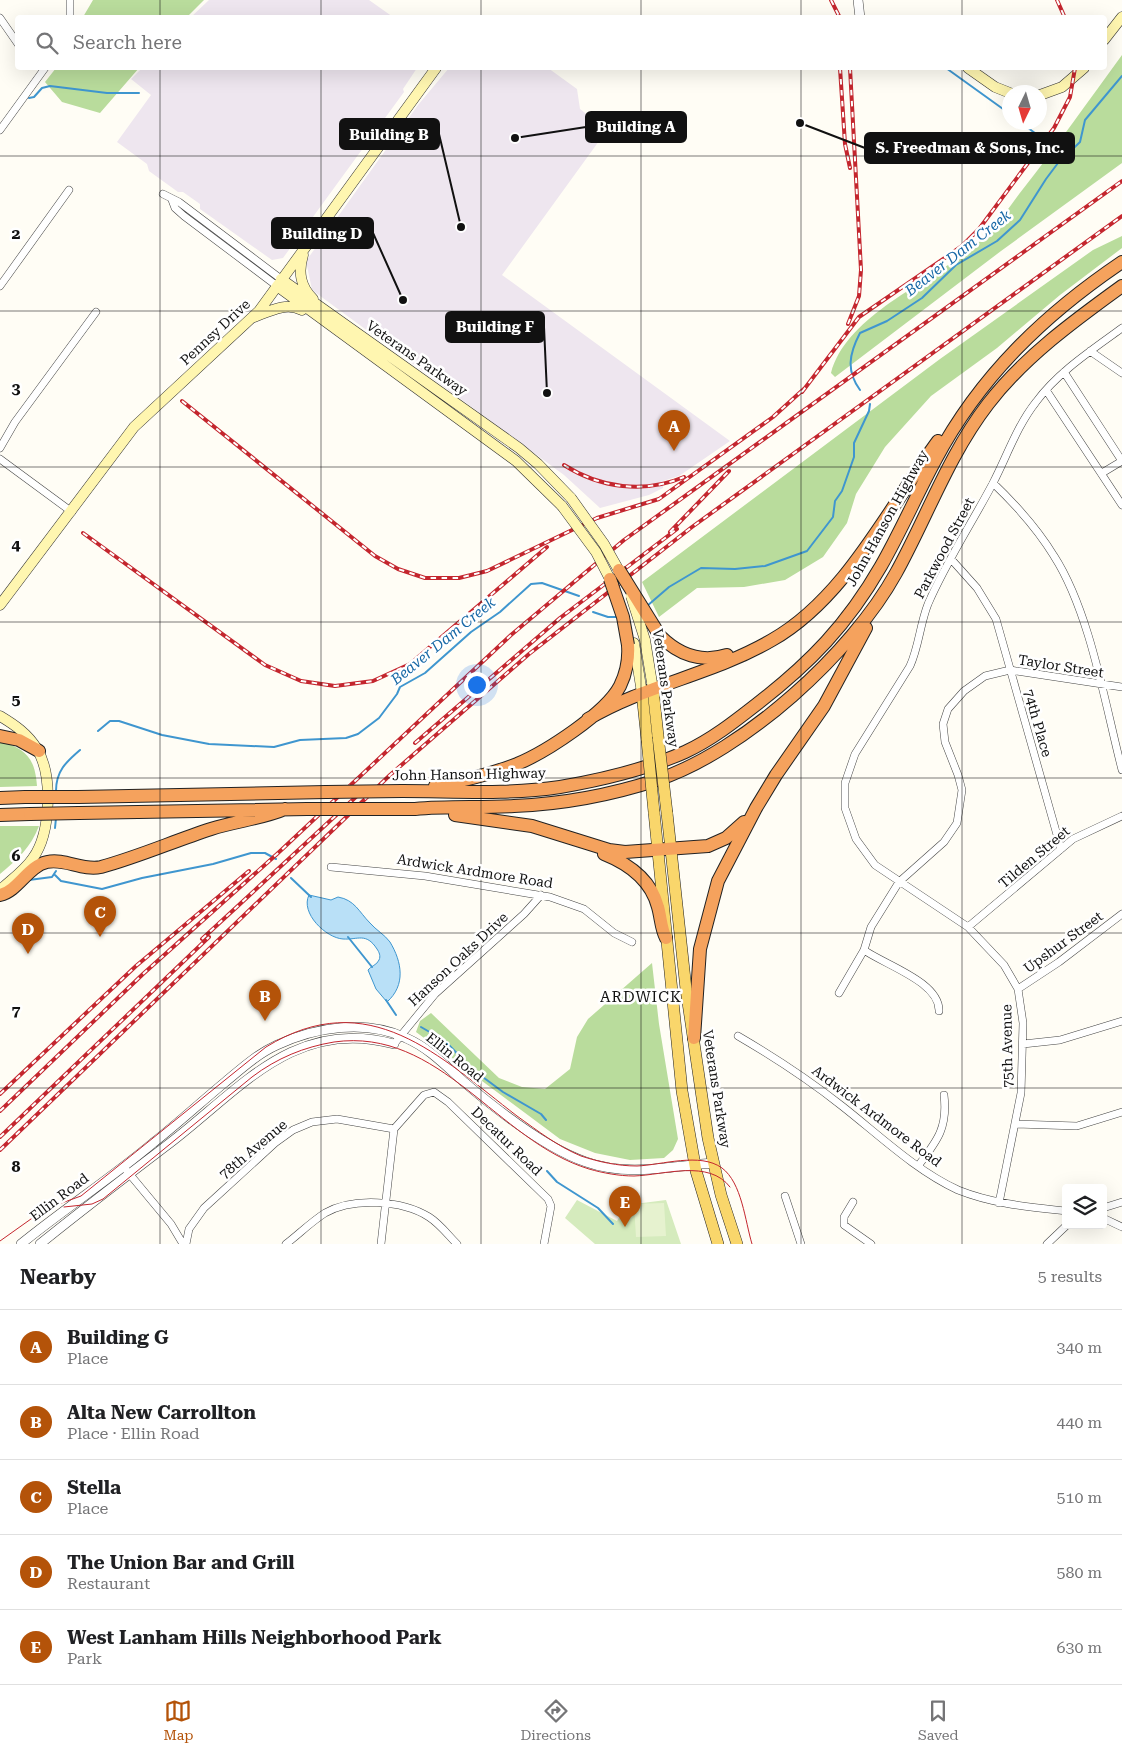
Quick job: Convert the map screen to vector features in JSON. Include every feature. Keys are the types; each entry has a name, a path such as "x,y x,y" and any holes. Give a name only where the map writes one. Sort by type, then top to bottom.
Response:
{"highway":[{"name":"John Hanson Highway","path":"0,798 531,790 582,783 672,757 702,743 739,718 796,674 817,654 847,617 881,566 952,432 997,368 1041,323 1122,262"},
{"name":"John Hanson Highway","path":"0,815 514,806 564,802 638,786 679,771 738,737 802,687 852,636 896,573 945,472 990,402 1010,379 1075,320 1122,286"},
{"path":"588,719 614,703 752,651 790,629 842,578 955,418 984,385"},
{"path":"694,1038 697,970 708,914 718,881 756,808 776,775 824,706 896,573"},
{"path":"614,574 660,636 675,648 695,658 723,656 747,649 772,637 809,612"},
{"path":"402,791 474,778 517,763 555,744 609,700 620,685 631,644 624,623 614,574"},
{"path":"0,736 19,740 39,751"},
{"path":"415,809 432,814 466,815 517,823 609,850 671,850 716,843 733,832 756,808"},
{"path":"0,895 38,865 47,862 85,868 101,867 211,829 239,821 267,817 285,809"},
{"path":"558,834 618,860 641,877 650,888 658,904 666,938"}],"main road":[{"path":"1107,36 1122,17"},
{"name":"Pennsy Drive","path":"0,605 72,512 134,427 253,318 435,70"},
{"path":"971,70 1002,90"},
{"path":"1047,92 1062,87 1082,70"},
{"path":"304,250 299,271 302,283 310,297 332,316"},
{"name":"Veterans Parkway","path":"279,283 313,314 516,462 562,506 614,574 635,608 645,640 647,691 653,738 667,814 684,973 708,1138 721,1195 737,1244"},
{"name":"Veterans Parkway","path":"279,283 332,316 519,448 538,464 571,498 604,544 614,574"},
{"path":"253,318 281,307 290,306 313,314"},
{"name":"Veterans Parkway","path":"631,644 647,691"},
{"path":"0,716 21,730 39,751 45,772 47,808 45,833 33,859 0,890"},
{"name":"Veterans Parkway","path":"653,738 654,812 682,1091 694,1165 718,1244"}],"street":[{"path":"70,0 70,15"},
{"path":"858,0 860,15"},
{"path":"0,18 15,40"},
{"path":"0,130 43,70"},
{"path":"0,286 69,190"},
{"name":"Veterans Parkway","path":"163,194 172,200 175,208 184,216 279,283"},
{"path":"0,448 21,415 96,312"},
{"name":"Parkwood Street","path":"899,882 875,864 856,839 845,808 845,784 855,754 910,666 915,654 927,605 993,483 1026,416 1046,390 1064,372 1122,328"},
{"path":"1090,351 1122,373"},
{"path":"1064,372 1122,461 1102,473"},
{"path":"1046,390 1122,505"},
{"path":"0,460 72,512"},
{"path":"993,483 1034,526 1055,557 1080,611 1122,770"},
{"name":"74th Place","path":"951,559 977,588 996,619 1062,848"},
{"name":"Taylor Street","path":"840,993 864,950 871,928 899,882 952,834 959,817 962,802 961,782 943,732 948,709 973,683 985,676 1010,670 1122,687"},
{"name":"Tilden Street","path":"968,927 1083,832 1122,816"},
{"name":"Ardwick Ardmore Road","path":"331,867 425,876 541,894 564,900 584,909 614,933 632,942"},
{"name":"75th Avenue","path":"899,882 968,927 1004,965 1018,989 1021,1002 1023,1044 1021,1093 998,1203"},
{"name":"Hanson Oaks Drive","path":"394,1044 435,994 524,914 541,894"},
{"name":"Upshur Street","path":"1018,989 1040,976 1122,914"},
{"path":"864,950 925,985 935,995 938,1011"},
{"path":"1023,1044 1060,1040 1122,1021"},
{"name":"Ellin Road","path":"40,1244 251,1061 274,1046 301,1035 338,1027 370,1028 400,1035 435,1056 473,1090 527,1130 573,1158 597,1166 629,1170 714,1163"},
{"name":"Ardwick Ardmore Road","path":"738,1036 815,1086 918,1166 958,1189 998,1203 1062,1211"},
{"name":"Ellin Road","path":"20,1244 66,1207 168,1145 253,1074 281,1056 304,1046 353,1038 380,1040 394,1044"},
{"name":"Decatur Road","path":"394,1129 414,1104 428,1093 438,1094 548,1199 551,1206 544,1244"},
{"path":"918,1166 942,1130 946,1117 944,1095"},
{"path":"1016,1124 1077,1126 1122,1112"},
{"name":"78th Avenue","path":"184,1244 189,1228 199,1214 292,1130 312,1122 337,1118 394,1129"},
{"path":"381,1244 394,1129"},
{"path":"126,1171 171,1224 184,1244"},
{"path":"785,1196 800,1244"},
{"path":"853,1202 844,1216 844,1225 871,1244"},
{"path":"1107,1207 1122,1202"},
{"path":"286,1244 314,1221 336,1208 359,1204 385,1204 417,1211 428,1216 457,1244"},
{"path":"1107,1220 1122,1227"},
{"path":"171,1224 189,1228"},
{"path":"1047,1244 1063,1229"}],"shaded area":[{"path":"209,0 369,0 390,15 193,15"},
{"path":"140,70 416,70 403,89 404,92 283,258 272,260 200,209 200,204 183,192 178,192 149,171 147,164 117,142 151,95 131,79"},
{"path":"447,70 551,70 577,89 580,109 607,130 502,275 730,441 679,476 663,481 663,488 649,495 600,508 564,475 312,290 306,261 418,105"}],"green space":[{"path":"93,0 204,0 189,15 84,15"},
{"path":"1122,55 1122,163 1001,251 835,377 831,373 840,352 873,315 961,256 991,230"},
{"path":"54,70 137,70 100,113 62,102 45,82"},
{"path":"1122,236 1122,248 1060,295 997,348 931,396 885,447 856,494 847,523 823,557 785,580 744,587 697,588 659,617 642,582 940,359 1093,250"},
{"path":"0,741 16,747 28,756 34,768 37,786 0,787"},
{"path":"0,826 39,826 23,853 0,874"},
{"path":"652,963 659,1024 678,1139 673,1150 664,1158 630,1160 595,1153 560,1139 416,1032 420,1021 431,1013 499,1078 522,1087 545,1089 570,1069 577,1037 588,1019"},
{"path":"577,1200 617,1221 627,1205 666,1200 681,1244 595,1244 565,1218"},
{"path":"664,1203 666,1236 636,1237 634,1204"}],"water":[{"path":"309,895 331,900 338,897 349,901 390,942 397,957 400,973 397,988 387,1002 376,989 368,970 379,960 380,956 377,949 369,940 362,938 336,938 322,929 311,917 307,902"}],"waterway":[{"path":"949,70 1002,108"},
{"name":"Beaver Dam Creek","path":"860,390 851,369 851,355 860,333 887,321 922,298 956,265 997,241 1020,220 1058,163 1080,142 1085,120 1122,76"},
{"path":"29,98 34,97 42,88 50,86 107,93 139,93"},
{"path":"1031,130 1066,156"},
{"name":"Beaver Dam Creek","path":"647,606 669,587 701,568 735,569 765,566 807,551 833,517 835,501 842,491 854,457 854,443 869,411 870,404"},
{"name":"Beaver Dam Creek","path":"98,731 110,721 119,721 162,735 209,744 274,747 300,740 346,738 358,734 379,718 400,687 425,673 471,632 500,612 531,584 542,583 579,596"},
{"name":"Beaver Dam Creek","path":"593,612 608,617 617,617"},
{"name":"Beaver Dam Creek","path":"56,791 60,772 80,750"},
{"name":"Beaver Dam Creek","path":"55,828 56,818"},
{"path":"55,875 61,881 102,889 142,878 213,864 251,853 265,853 276,859"},
{"name":"Beaver Dam Creek","path":"29,880 52,877 56,871"},
{"path":"291,878 311,897"},
{"path":"348,937 372,967"},
{"path":"386,1000 396,1015"},
{"path":"421,1027 445,1041 472,1069 503,1092 541,1114 546,1120"},
{"path":"547,1171 557,1182 598,1208 613,1224"}],"tram line":[{"path":"0,1241 45,1209 81,1196 266,1047 303,1029 338,1023 370,1025 401,1035 430,1051 459,1071 540,1133 581,1156 602,1162 637,1166 692,1160 713,1163 722,1168 734,1183 742,1203 752,1244"},
{"path":"64,1207 92,1204 103,1199 252,1077 271,1064 301,1050 334,1042 372,1042 406,1052 437,1068 525,1135 556,1155 589,1169 611,1174 634,1176 698,1171 710,1173 721,1178 730,1187"}],"railway":[{"path":"831,0 838,15"},
{"path":"1057,0 1064,15"},
{"path":"840,70 845,144 850,168"},
{"path":"848,324 859,296 861,270 850,70"},
{"path":"802,392 859,317 962,246 979,229 1054,128 1070,97 1075,70"},
{"path":"0,1111 143,974 277,854 511,635 624,540 1122,181"},
{"path":"0,1150 390,775 529,654 692,527 1122,216"},
{"path":"182,401 375,556 398,569 425,578 459,578 487,571 597,518 659,499 773,417 805,388"},
{"path":"564,465 592,479 622,486 653,486 684,477"},
{"path":"670,532 729,471"},
{"path":"415,743 560,618 677,529"},
{"path":"83,533 265,665 301,681 335,686 373,681 410,664 547,547"},
{"path":"202,939 358,795"},
{"path":"0,1094 136,966 249,871"},
{"path":"0,1137 209,937"}],"place":[{"name":"S. Freedman & Sons, Inc.","path":"800,123"},
{"name":"Building A","path":"515,138"},
{"name":"Building B","path":"461,227"},
{"name":"Building D","path":"403,300"},
{"name":"Building F","path":"547,393"},
{"name":"Building G","path":"674,451"},
{"name":"Stella","path":"100,937"},
{"name":"The Union Bar and Grill","path":"28,954"},
{"name":"Alta New Carrollton","path":"265,1021"},
{"name":"West Lanham Hills Neighborhood Park","path":"625,1227"}],"district":[{"name":"ARDWICK","path":"641,997"}]}
